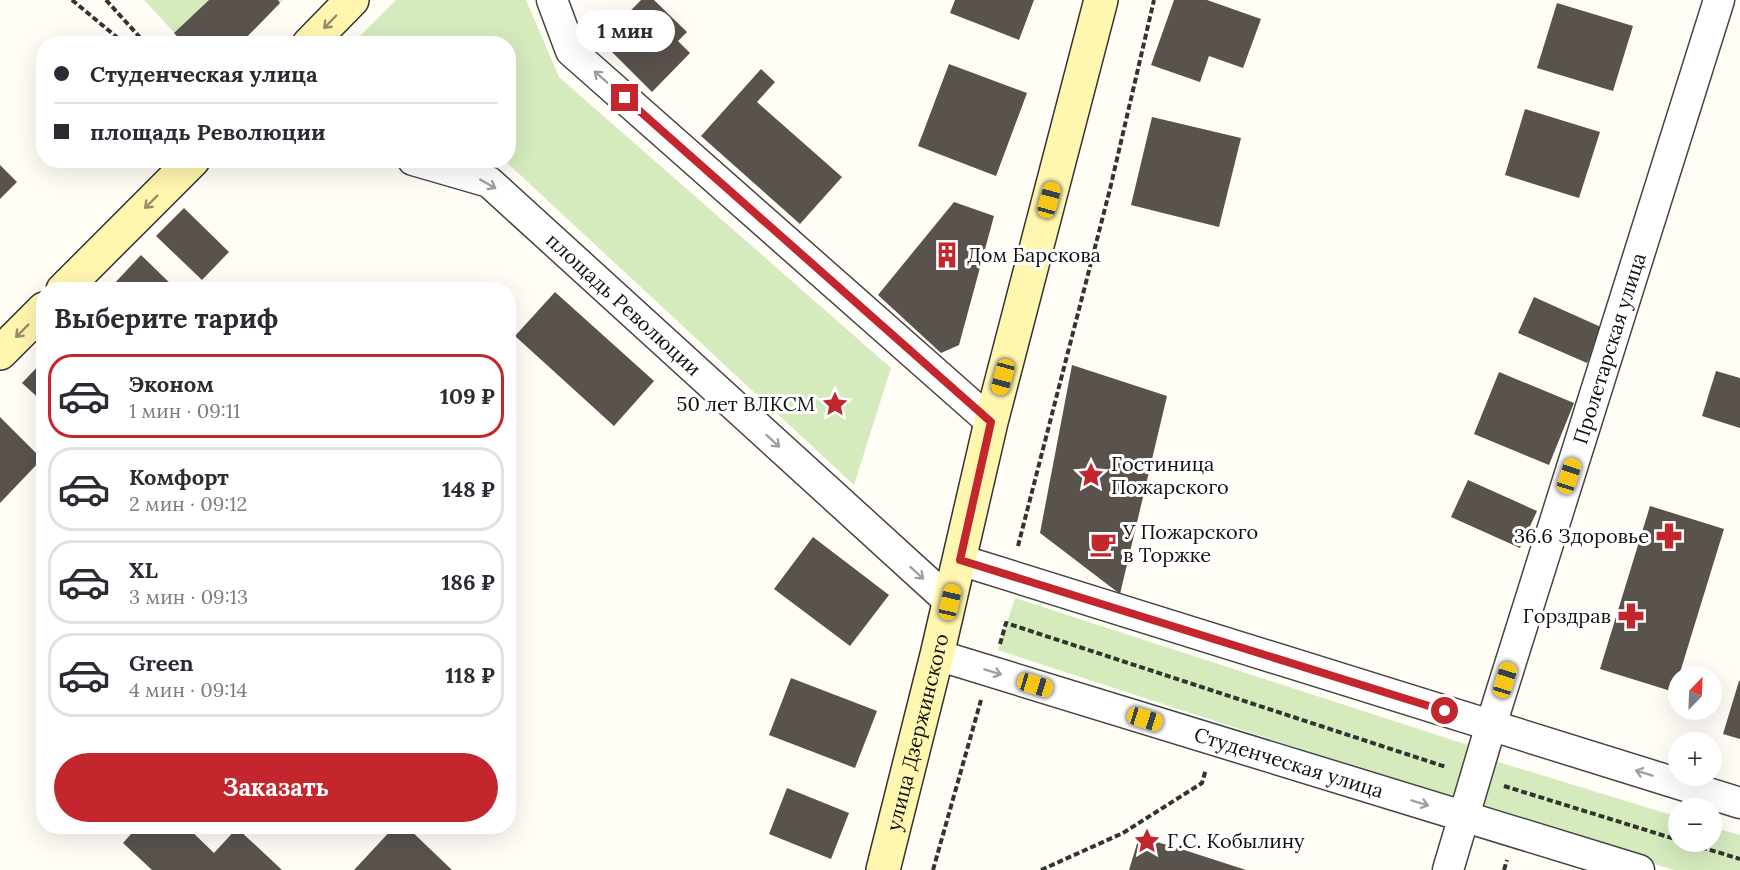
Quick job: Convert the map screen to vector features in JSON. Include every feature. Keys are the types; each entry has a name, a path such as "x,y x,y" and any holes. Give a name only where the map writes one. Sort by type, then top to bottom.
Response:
{"main road":[{"path":"317,36 352,0"},
{"name":"улица Дзержинского","path":"883,870 950,602 991,422 1101,0"},
{"path":"71,282 185,168"},
{"path":"0,353 36,317"}],"street":[{"path":"552,0 571,51 991,422"},
{"name":"Пролетарская улица","path":"1448,870 1491,725 1719,0"},
{"name":"площадь Революции","path":"441,168 489,182 950,602"},
{"path":"960,560 1740,803"},
{"name":"Студенческая улица","path":"937,655 1639,870"}],"path":[{"path":"72,0 115,36"},
{"path":"106,0 139,36"},
{"path":"1011,576 1110,189 1154,0"},
{"path":"1006,623 1475,777 1668,837"},
{"path":"933,870 984,693"},
{"path":"1041,870 1123,833 1202,783 1208,762"},
{"path":"1717,852 1740,859"}],"green space":[{"path":"144,0 283,0 248,36 177,36"},
{"path":"396,0 526,0 559,77 891,368 854,485 513,168 516,168 516,36 360,36"},
{"path":"1015,598 1471,746 1454,799 998,650"},
{"path":"1492,760 1668,814 1668,852 1722,852 1722,830 1740,835 1740,870 1674,870 1476,810"}],"building":[{"path":"209,0 278,0 280,3 248,36 177,36 174,33"},
{"path":"641,0 654,0 687,32 678,41 690,53 652,92 601,41"},
{"path":"955,0 1034,0 1019,40 950,13"},
{"path":"1174,0 1207,0 1261,19 1243,68 1209,56 1200,82 1151,65"},
{"path":"1557,3 1633,26 1613,91 1537,68"},
{"path":"949,64 1027,93 996,176 918,146"},
{"path":"761,69 775,82 757,102 842,177 800,224 701,136"},
{"path":"1525,109 1600,132 1579,198 1505,175"},
{"path":"1152,117 1241,138 1219,227 1131,205"},
{"path":"0,165 17,182 0,199"},
{"name":"Дом Барскова","path":"954,202 994,216 959,345 941,353 878,295"},
{"path":"184,208 229,252 202,280 156,236"},
{"path":"141,255 169,282 116,282"},
{"path":"555,292 654,381 614,426 516,335"},
{"path":"1534,297 1603,328 1587,363 1518,333"},
{"path":"1072,365 1167,396 1120,594 1040,533"},
{"path":"36,368 36,396 22,383"},
{"path":"1716,371 1740,378 1740,428 1702,416"},
{"path":"1499,372 1574,403 1549,465 1474,434"},
{"path":"0,417 36,453 36,465 0,503"},
{"path":"1468,480 1537,511 1520,548 1451,517"},
{"path":"1650,506 1724,529 1682,666 1668,666 1668,690 1600,669"},
{"path":"813,537 889,595 850,646 774,589"},
{"path":"791,678 877,711 855,768 769,735"},
{"path":"1740,681 1740,739 1723,734"},
{"path":"787,788 849,813 831,859 769,834"},
{"path":"131,834 194,834 214,853 231,834 243,834 282,870 152,870 123,843"},
{"path":"388,834 414,834 452,870 354,870"},
{"path":"1139,837 1178,848 1246,870 1129,870"}],"place":[{"name":"Дом Барскова","path":"947,255"},
{"name":"50 лет ВЛКСМ","path":"835,404"},
{"name":"Гостиница Пожарского","path":"1091,475"},
{"name":"36.6 Здоровье","path":"1669,536"},
{"name":"У Пожарского в Торжке","path":"1103,544"},
{"name":"Горздрав","path":"1631,616"},
{"name":"Г.С. Кобылину","path":"1147,841"}],"route":[{"path":"625,98 991,422 960,560 1445,711"}]}
